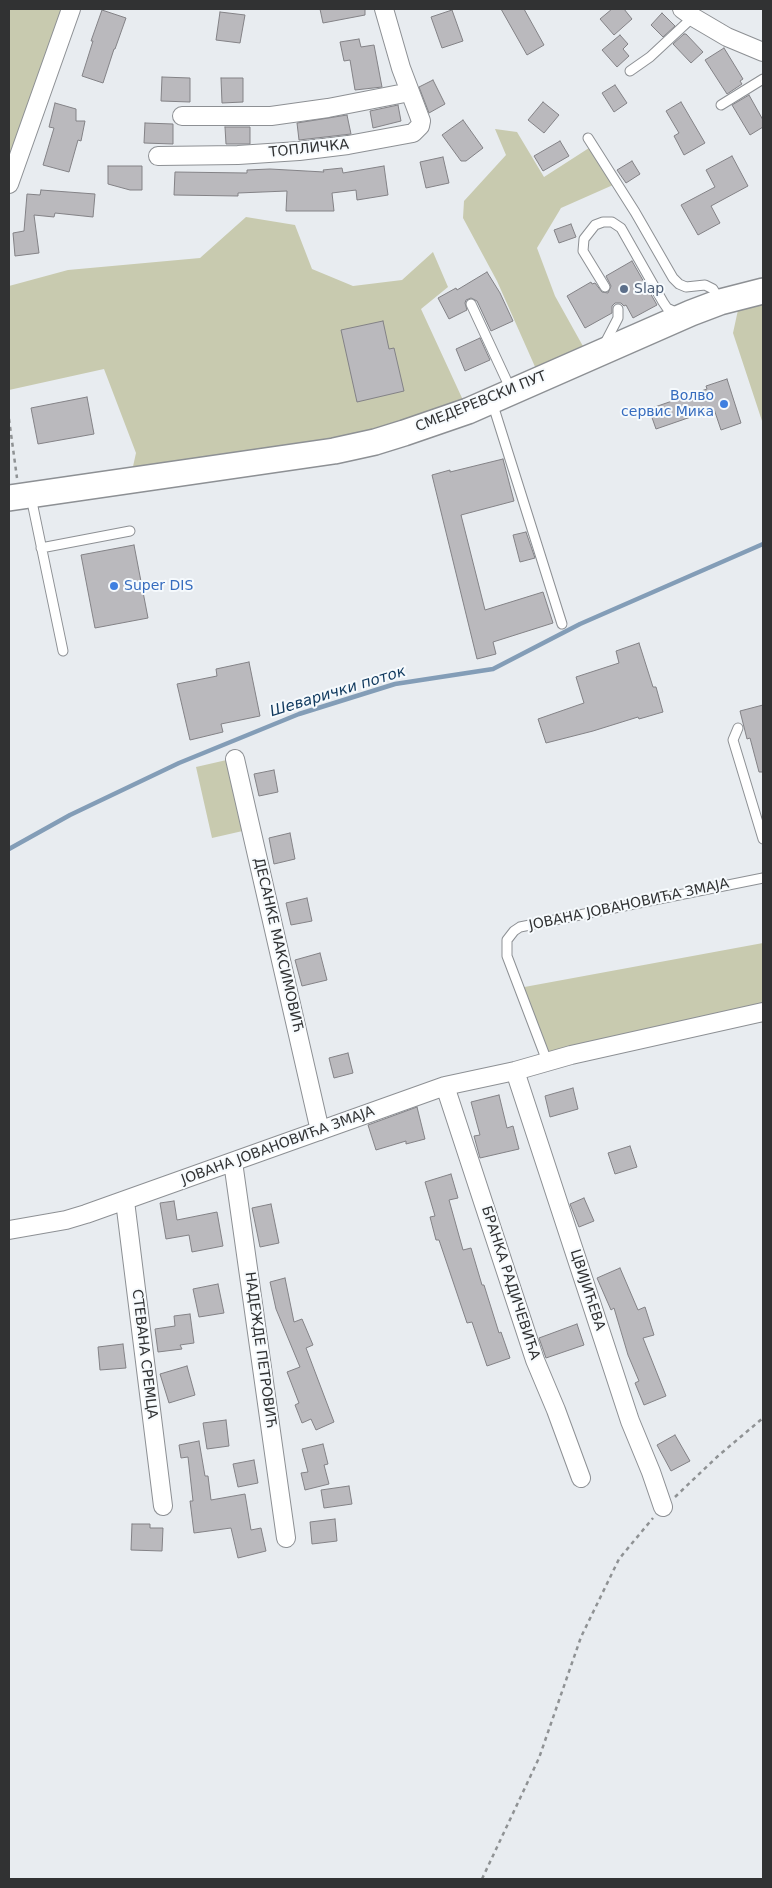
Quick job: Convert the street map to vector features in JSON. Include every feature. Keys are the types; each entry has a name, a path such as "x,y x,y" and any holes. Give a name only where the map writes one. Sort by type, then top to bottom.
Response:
{"main road":[{"name":"СМЕДЕРЕВСКИ ПУТ","path":"20,496 334,451 404,433 468,411 691,313 720,302 763,291"}],"street":[{"path":"9,184 71,9"},
{"name":"ТОПЛИЧКА","path":"158,156 238,155 299,151 348,145 413,133 420,126 421,121 401,68 384,9"},
{"path":"687,13 727,37 763,52"},
{"path":"182,116 271,116 328,108 410,92"},
{"name":"ДЕСАНКЕ МАКСИМОВИЋ","path":"235,759 320,1131"},
{"name":"ЈОВАНА ЈОВАНОВИЋА ЗМАЈА","path":"9,1230 76,1218 125,1202 445,1086 515,1071 547,1060 763,1012"},
{"name":"ЦВИЈИЋЕВА","path":"515,1071 630,1421 652,1472 663,1507"},
{"name":"БРАНКА РАДИЧЕВИЋА","path":"445,1086 535,1360 581,1478"},
{"name":"НАДЕЖДЕ ПЕТРОВИЋ","path":"233,1162 286,1538"},
{"name":"СТЕВАНА СРЕМЦА","path":"125,1202 163,1506"}],"lane":[{"path":"630,71 650,57 687,13"},
{"path":"721,106 763,79"},
{"path":"588,138 635,212 673,278 679,284 686,287 705,285 713,288 718,294 720,302"},
{"path":"605,287 583,251 584,239 595,225 603,222 612,222 620,228 646,279 667,308 675,313 691,313"},
{"path":"471,304 502,395 562,624"},
{"path":"601,352 615,327 618,309"},
{"path":"20,496 42,548 62,651"},
{"path":"42,548 130,531"},
{"path":"738,728 733,740 763,839"},
{"name":"ЈОВАНА ЈОВАНОВИЋА ЗМАЈА","path":"547,1060 507,956 507,940 514,931 520,927 763,878"}],"path":[{"path":"9,420 20,496"},
{"path":"482,1879 539,1758 581,1637 619,1559 663,1507 689,1485 718,1456 763,1418"}],"green space":[{"path":"9,9 71,9 9,184"},
{"path":"495,129 517,132 544,177 589,148 613,185 561,208 537,248 555,296 589,357 540,378 497,281 463,218 464,201 506,155"},
{"path":"246,217 295,225 312,269 353,286 402,280 433,252 448,287 421,309 468,411 431,424 130,480 136,453 104,369 9,390 9,286 68,270 200,258"},
{"path":"763,291 763,424 733,333 741,296"},
{"path":"231,759 247,830 212,838 196,767"},
{"path":"763,943 763,1022 547,1061 519,988"}],"building":[{"path":"320,9 365,9 365,15 323,23"},
{"path":"501,9 524,9 544,45 527,55"},
{"path":"612,9 624,9 632,19 614,35 600,19"},
{"path":"102,10 126,18 103,83 82,76 93,41 91,41"},
{"path":"452,10 463,41 442,48 431,17"},
{"path":"220,12 245,15 240,43 216,40"},
{"path":"662,13 675,26 663,37 651,25"},
{"path":"684,34 703,52 691,63 673,44"},
{"path":"620,35 628,44 623,49 629,56 617,67 602,50"},
{"path":"359,39 361,47 374,45 382,87 355,90 350,60 344,61 340,42"},
{"path":"724,48 743,79 740,81 742,84 727,94 705,60"},
{"path":"162,77 190,78 190,102 161,101"},
{"path":"221,78 243,78 243,102 222,103"},
{"path":"433,80 445,104 429,113 419,87"},
{"path":"615,85 627,103 614,112 602,93"},
{"path":"749,95 763,120 763,127 750,135 732,105"},
{"path":"543,102 559,115 544,133 528,120"},
{"path":"681,102 705,143 684,155 674,136 679,133 666,111"},
{"path":"55,103 76,109 76,121 85,121 81,141 78,140 69,172 43,165 54,128 49,127"},
{"path":"398,105 401,121 373,128 370,111"},
{"path":"347,115 351,134 299,140 297,123"},
{"path":"463,120 483,148 466,161 461,161 442,135"},
{"path":"145,123 173,124 173,144 144,143"},
{"path":"225,127 250,127 250,144 226,144"},
{"path":"560,141 569,156 543,171 534,156"},
{"path":"732,156 748,186 711,206 720,223 698,235 681,205 715,187 706,170"},
{"path":"443,157 449,183 426,188 420,162"},
{"path":"632,161 640,174 626,183 617,170"},
{"path":"108,166 142,166 142,190 130,190 108,184"},
{"path":"384,166 388,195 357,200 356,190 332,193 334,211 286,211 287,191 238,193 238,196 174,195 175,172 247,173 247,170 270,169 324,172 323,170 342,168 343,173"},
{"path":"41,190 95,194 93,217 55,213 54,217 34,215 39,253 15,256 13,233 24,231 27,194 40,195"},
{"path":"571,224 576,237 559,243 554,230"},
{"name":"Slap","path":"632,261 657,305 633,318 626,305 615,303 612,306 612,313 585,328 567,296 591,282 592,284 595,283 602,292 608,293 611,286 606,276"},
{"path":"487,272 500,293 513,321 491,331 477,301 471,298 466,300 465,303 467,310 449,319 438,298 456,288 457,290"},
{"path":"383,321 389,349 394,348 404,391 357,402 341,330"},
{"path":"480,338 490,360 465,371 456,349"},
{"path":"727,379 741,423 721,430 714,409 656,429 649,409 707,389 706,386"},
{"path":"87,397 94,434 38,444 31,408"},
{"path":"503,459 514,501 461,515 485,610 543,592 553,623 493,642 496,654 477,659 432,475"},
{"path":"526,532 535,558 520,562 513,535"},
{"name":"Super DIS","path":"134,545 148,618 95,628 81,555"},
{"path":"639,643 653,687 656,687 663,712 639,719 638,717 546,743 538,719 584,703 576,677 619,663 616,651"},
{"path":"249,662 260,716 221,724 223,732 190,740 177,684 217,676 216,669"},
{"path":"763,705 763,772 759,772 750,738 747,739 740,711"},
{"path":"274,770 278,792 259,796 254,774"},
{"path":"290,833 295,859 274,864 269,838"},
{"path":"307,898 312,921 291,925 286,903"},
{"path":"320,953 327,980 302,986 295,960"},
{"path":"348,1053 353,1073 334,1078 329,1058"},
{"path":"573,1088 578,1109 550,1117 545,1096"},
{"path":"499,1095 507,1128 513,1126 519,1149 480,1158 474,1136 480,1135 471,1102"},
{"path":"417,1107 425,1139 406,1144 406,1141 376,1150 368,1125"},
{"path":"630,1146 637,1167 615,1174 608,1153"},
{"path":"451,1174 458,1198 449,1200 463,1250 471,1248 499,1333 501,1332 510,1358 487,1366 472,1322 467,1323 439,1240 436,1240 430,1217 435,1216 425,1182"},
{"path":"584,1198 594,1221 579,1227 570,1204"},
{"path":"174,1201 177,1220 217,1212 223,1246 192,1252 189,1235 166,1239 160,1203"},
{"path":"271,1204 279,1243 260,1247 252,1208"},
{"path":"620,1268 638,1310 645,1307 654,1335 643,1338 666,1396 644,1405 635,1383 639,1381 628,1355 614,1308 611,1310 597,1278"},
{"path":"285,1278 294,1322 302,1319 313,1345 306,1348 334,1422 316,1430 311,1419 302,1423 295,1405 299,1403 287,1372 300,1367 276,1309 270,1282"},
{"path":"218,1284 224,1313 199,1317 193,1289"},
{"path":"190,1314 194,1343 180,1345 182,1349 158,1352 155,1329 175,1326 174,1316"},
{"path":"577,1324 584,1345 546,1358 539,1338"},
{"path":"123,1344 126,1368 100,1370 98,1347"},
{"path":"187,1366 195,1395 169,1403 160,1374"},
{"path":"226,1420 229,1446 207,1449 203,1423"},
{"path":"675,1435 690,1461 671,1471 657,1445"},
{"path":"199,1441 205,1476 208,1476 211,1500 245,1494 251,1530 261,1528 266,1551 238,1558 231,1528 194,1533 190,1501 193,1501 188,1457 181,1458 179,1445"},
{"path":"323,1444 328,1464 324,1465 329,1484 305,1490 301,1473 308,1472 302,1449"},
{"path":"254,1460 258,1483 238,1487 233,1464"},
{"path":"349,1486 352,1504 324,1508 321,1490"},
{"path":"335,1519 337,1541 312,1544 310,1522"},
{"path":"132,1524 150,1524 150,1528 163,1528 162,1551 131,1550"}],"waterway":[{"name":"Шеварички поток","path":"9,849 70,815 179,763 299,714 395,684 493,669 580,624 763,544"}],"place":[{"name":"Slap","path":"624,289"},
{"name":"Волво сервис Мика","path":"724,404"},
{"name":"Super DIS","path":"114,586"}]}
